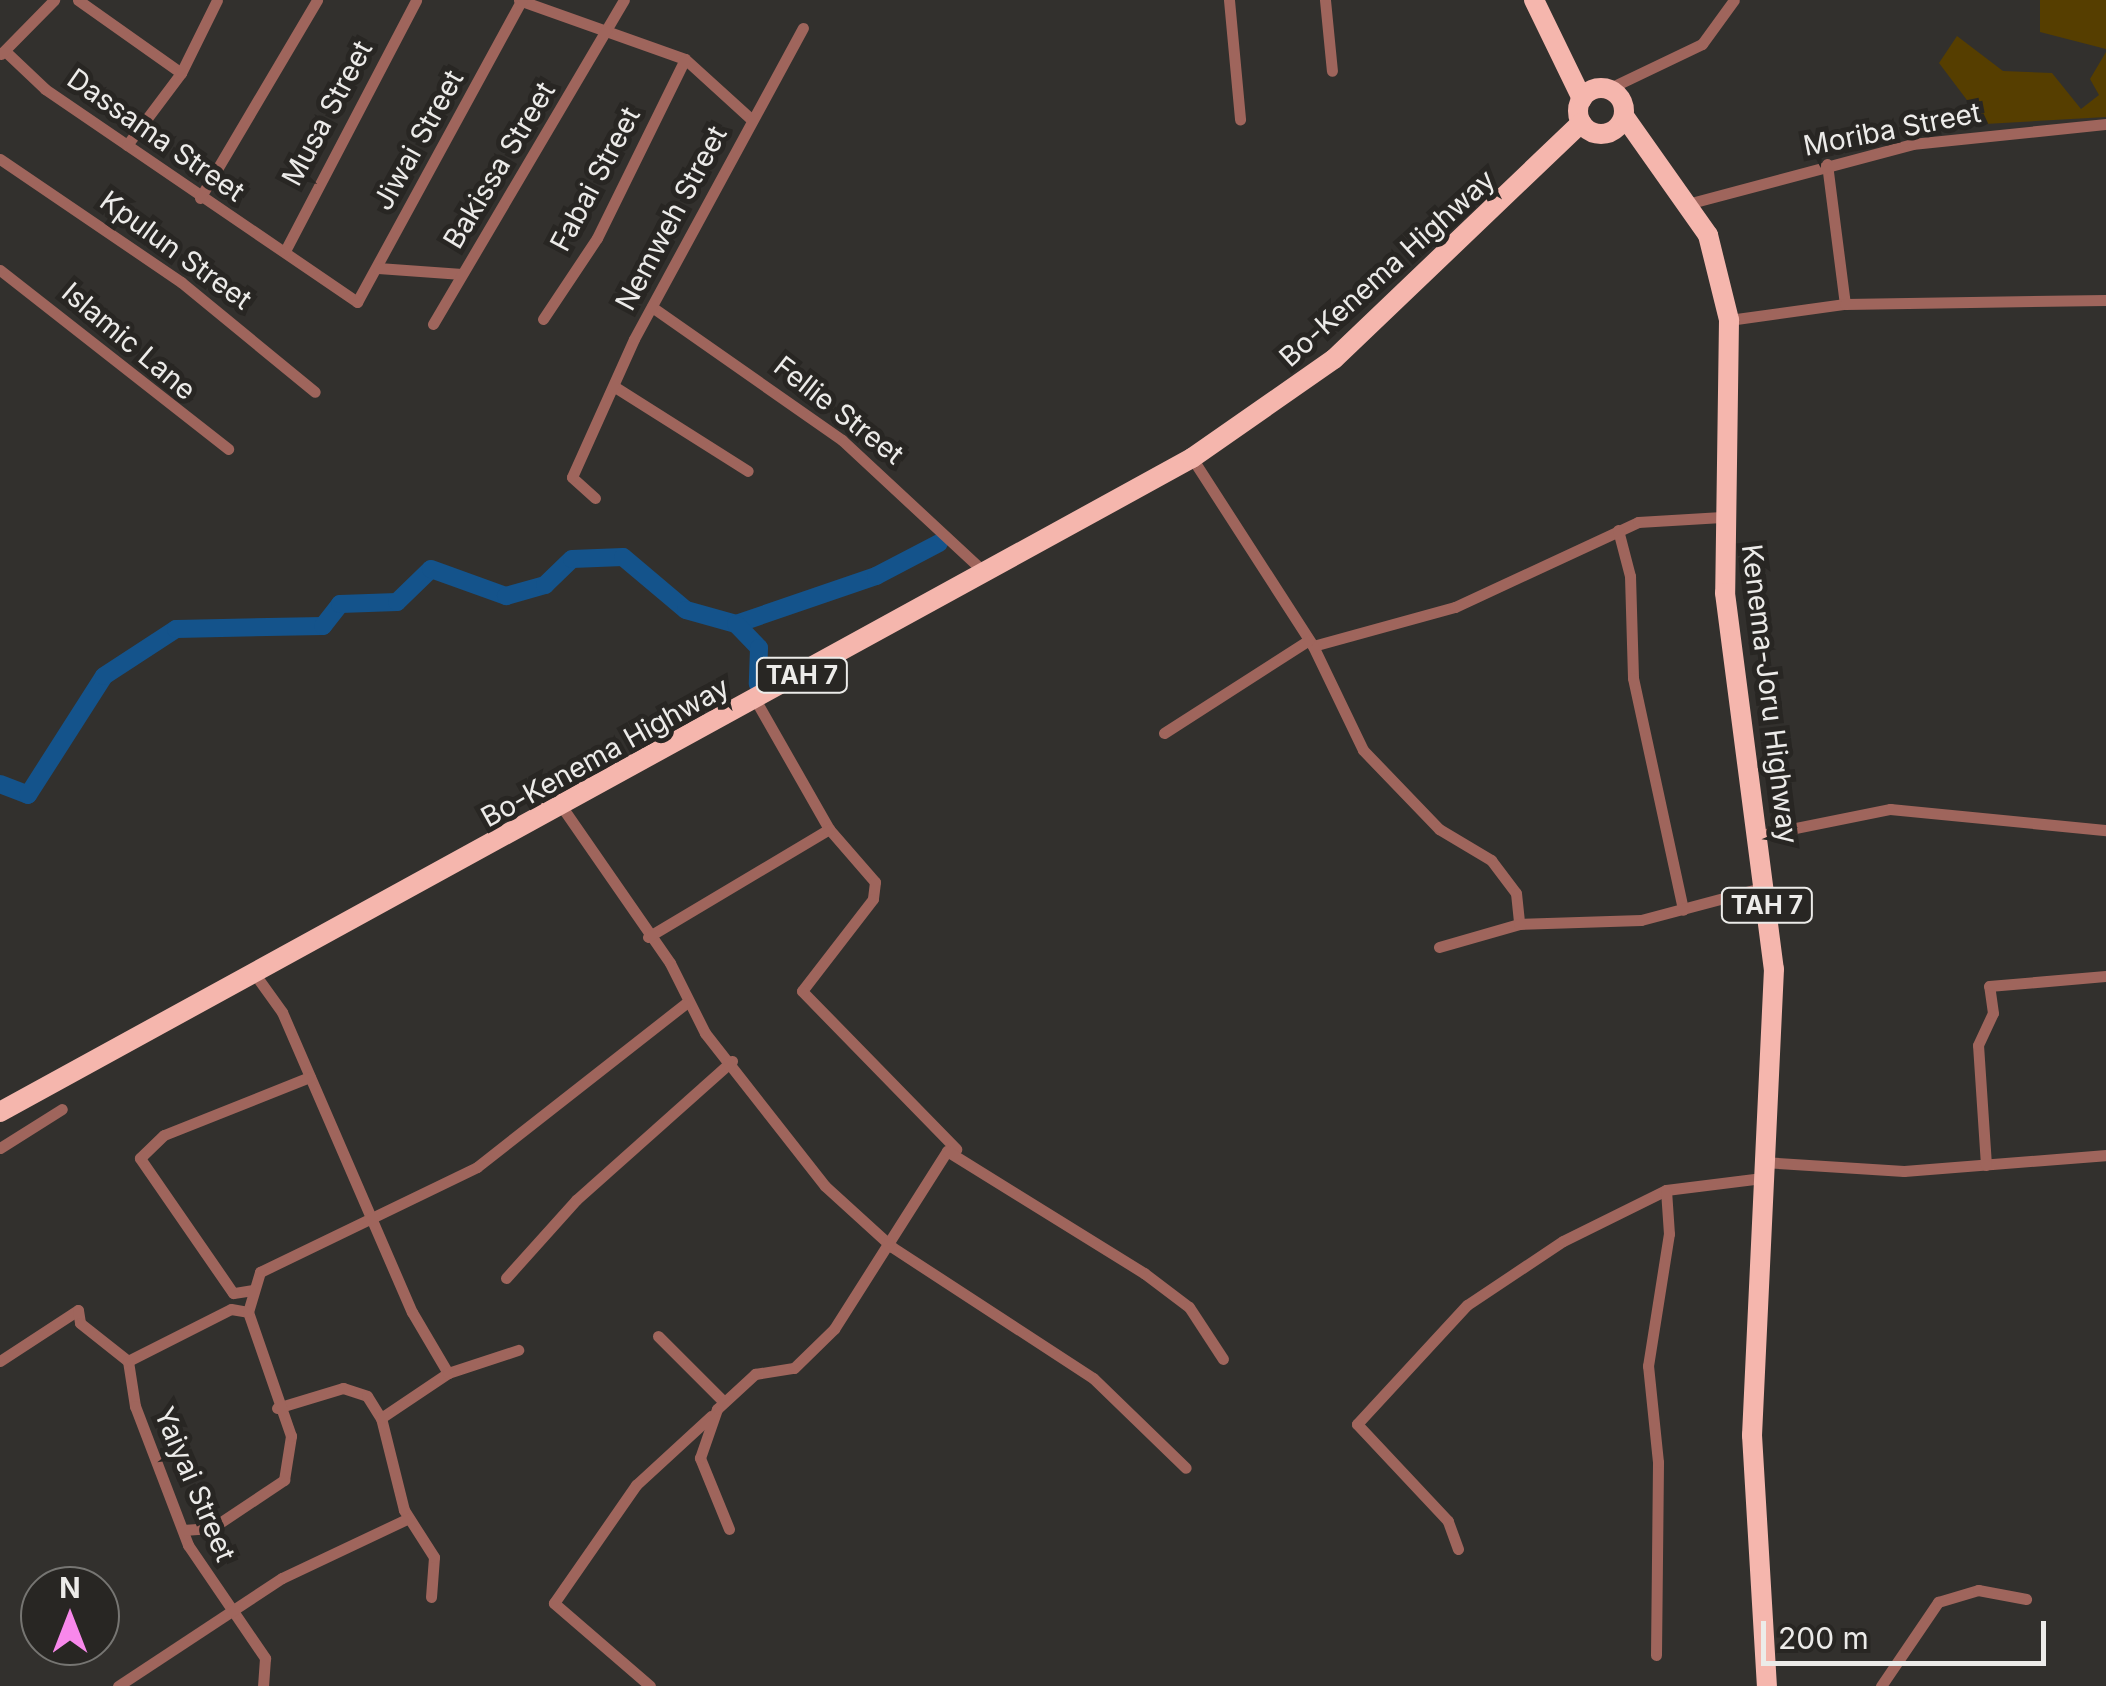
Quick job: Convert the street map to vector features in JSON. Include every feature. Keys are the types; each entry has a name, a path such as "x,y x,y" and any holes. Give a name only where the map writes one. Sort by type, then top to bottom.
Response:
{"highway":[{"path":"1534,0 1570,72 1596,92 1619,123 1586,128 1596,92"},
{"name":"Kenema-Joru Highway","path":"1619,123 1647,149 1691,203 1717,258 1729,320 1722,517 1774,969 1752,1436 1767,1686"},
{"name":"Bo-Kenema Highway","path":"0,1112 756,701 981,569 1192,458 1334,358 1586,128"}],"street":[{"path":"3,53 54,0"},
{"path":"78,0 180,73"},
{"path":"127,145 180,73 217,0"},
{"path":"200,198 318,0"},
{"name":"Musa Street","path":"285,251 416,0"},
{"path":"520,0 686,59 751,119"},
{"name":"Jiwai Street","path":"357,302 520,0"},
{"name":"Bakissa Street","path":"433,324 624,0"},
{"path":"1228,0 1240,119"},
{"path":"1325,0 1332,72"},
{"path":"1596,92 1702,44 1734,0"},
{"name":"Nemweh Street","path":"595,498 572,477 652,307 803,28"},
{"name":"Dassama Street","path":"3,53 200,198 357,302"},
{"name":"Fabai Street","path":"543,319 596,238 686,59"},
{"name":"Moriba Street","path":"1691,203 1828,164 1952,138 2106,124"},
{"name":"Kpulun Street","path":"0,158 181,282 315,392"},
{"path":"1828,164 1845,304"},
{"path":"378,268 462,274"},
{"name":"Islamic Lane","path":"0,270 228,449"},
{"path":"1729,320 1845,304 2106,300"},
{"name":"Fellie Street","path":"652,307 842,440 981,569"},
{"path":"615,387 748,472"},
{"path":"1192,458 1311,643 1363,750 1439,828 1490,860 1516,892 1519,924"},
{"path":"1164,733 1311,643 1455,607 1618,530 1668,514 1722,517"},
{"path":"1618,530 1630,576 1633,678 1683,910"},
{"path":"756,701 830,829 876,892 800,986 956,1149 1177,1298 1224,1359"},
{"path":"562,807 648,937 685,1004 826,1186 892,1247 1094,1378 1186,1468"},
{"path":"1761,835 1890,809 2106,830"},
{"path":"648,937 830,829"},
{"path":"1439,947 1519,924 1596,926 1683,910 1765,887"},
{"path":"254,973 310,1077 372,1218 448,1373"},
{"path":"1986,1166 1978,1045 1993,1012 1989,986 2106,976"},
{"path":"183,1530 212,1528 284,1480 291,1436 278,1408 248,1312 260,1272 477,1167 685,1004"},
{"path":"506,1278 576,1200 732,1061"},
{"path":"231,1309 233,1293 141,1166 145,1149 310,1077"},
{"path":"0,1148 62,1109"},
{"path":"650,1686 554,1604 636,1485 755,1374 780,1374 808,1356 892,1247 956,1149"},
{"path":"1458,1549 1448,1521 1357,1424 1467,1305 1563,1241 1666,1190 1762,1170 1986,1166 2106,1155"},
{"path":"1656,1655 1658,1462 1648,1366 1670,1234 1666,1190"},
{"path":"233,1293 253,1290"},
{"path":"0,1361 78,1310 80,1323 128,1361 231,1309 248,1312"},
{"path":"658,1336 724,1402"},
{"path":"381,1418 448,1373 518,1350"},
{"name":"Yaiyai Street","path":"128,1361 135,1406 183,1530 226,1612 266,1658 263,1686"},
{"path":"278,1408 343,1388 367,1396 381,1418 408,1518 434,1557 431,1596"},
{"path":"714,1413 700,1458 729,1529"},
{"path":"118,1686 226,1612 408,1518"},
{"path":"1881,1686 1938,1602 1978,1590 2026,1599"}],"shaded area":[{"path":"2040,0 2106,0 2106,49 2040,32"},
{"path":"1957,36 2003,71 2052,73 2081,109 2099,95 2090,79 2106,52 2106,117 1985,124 1939,63"}],"waterway":[{"path":"736,624 876,576 939,543"},
{"path":"0,784 28,795 104,676 176,629 323,626 340,604 397,602 431,569 506,596 545,585 572,559 623,557 686,610 736,624 759,648 758,684"}]}
